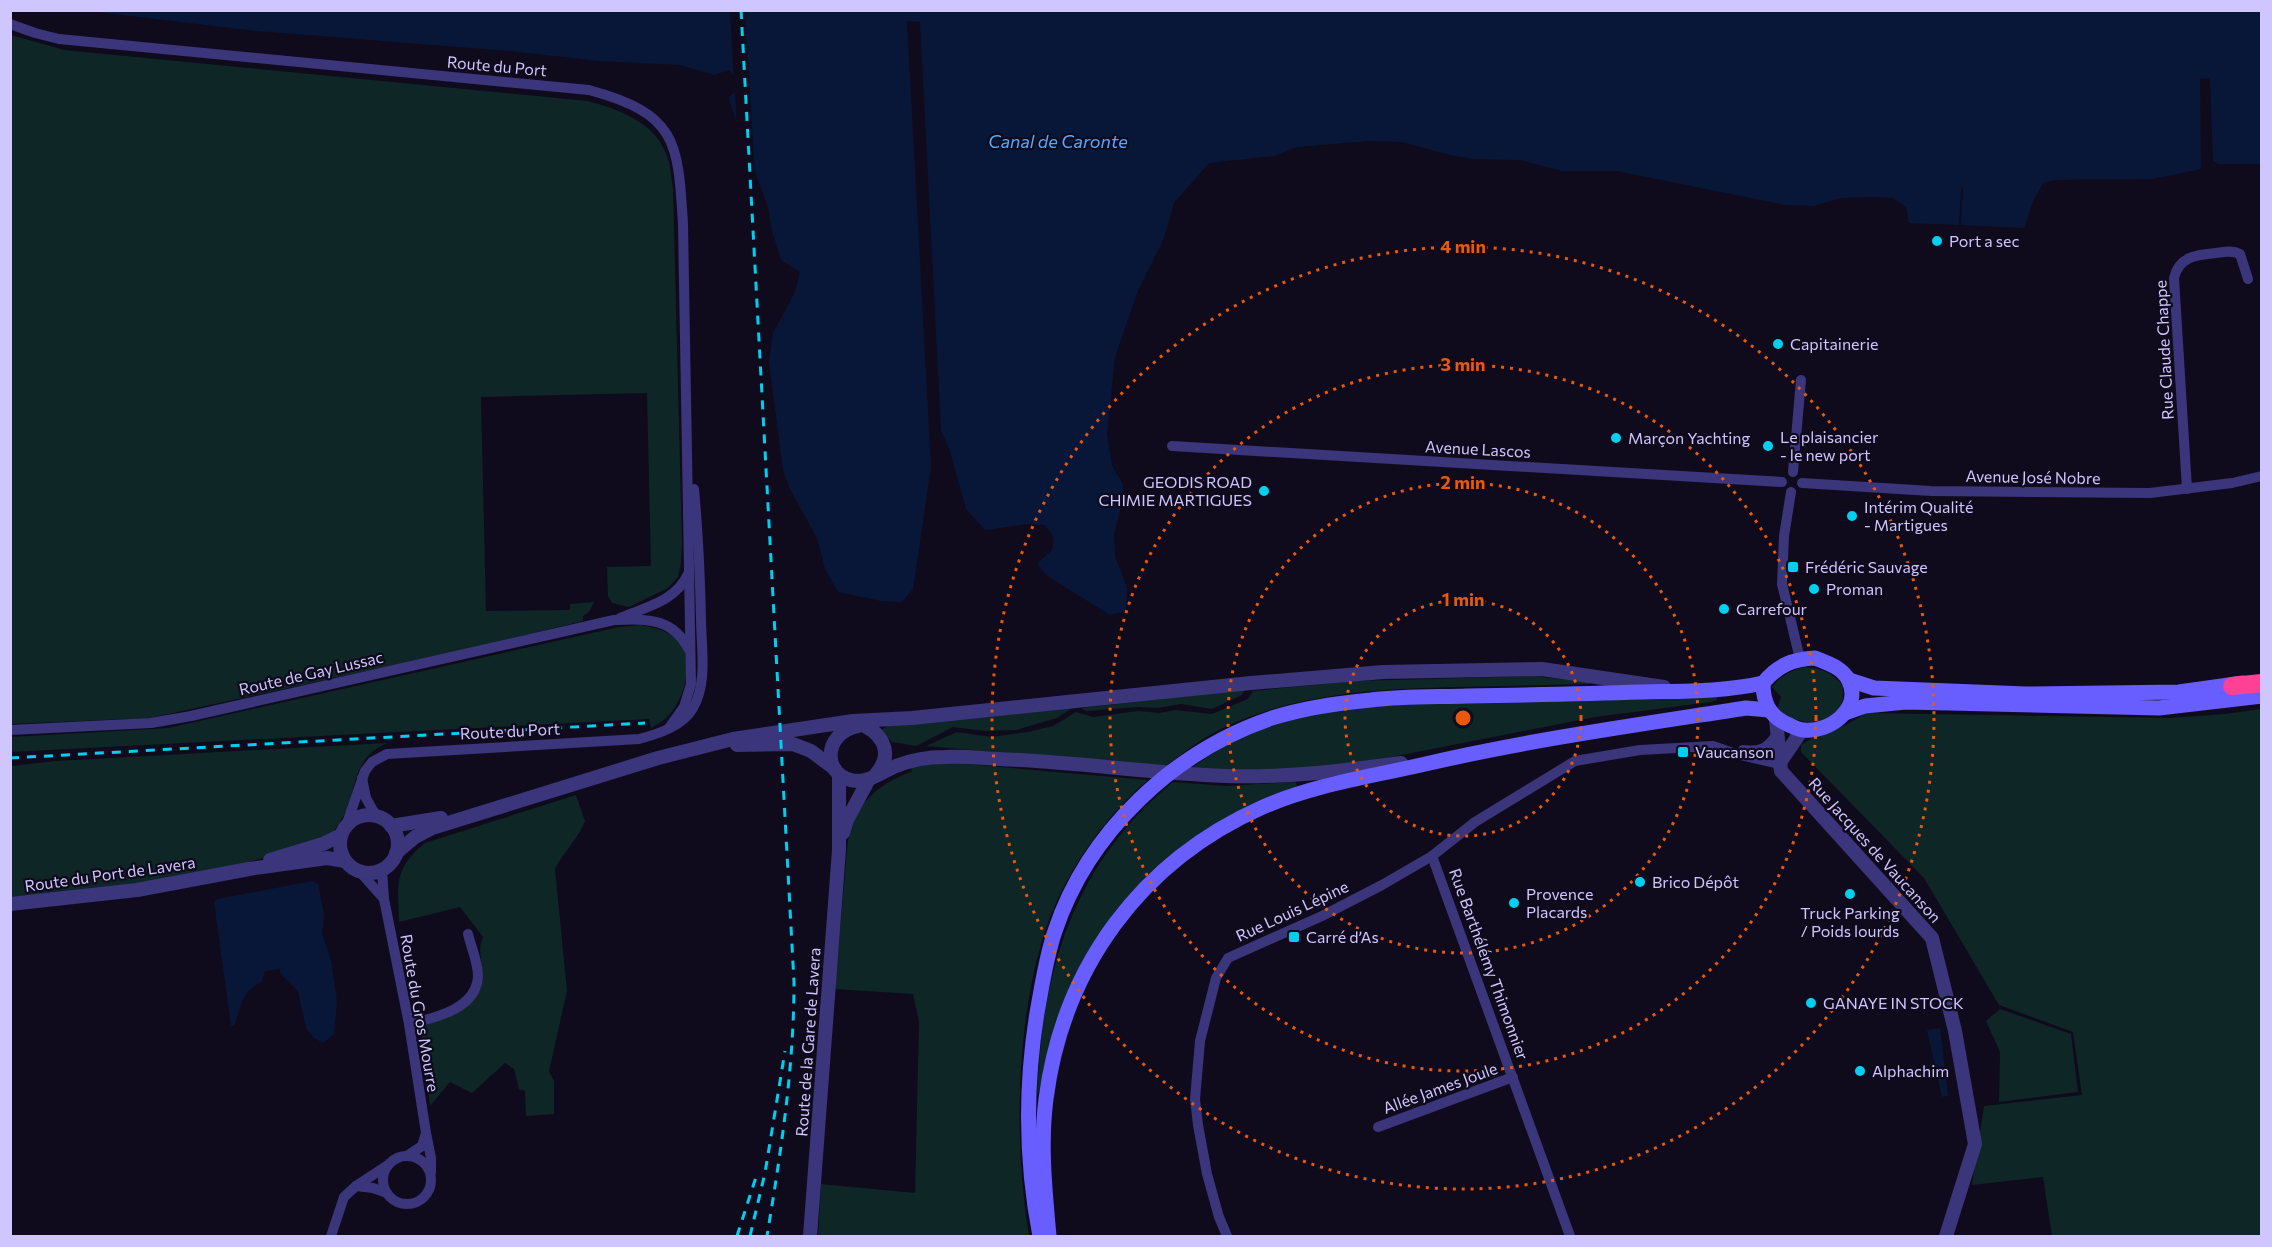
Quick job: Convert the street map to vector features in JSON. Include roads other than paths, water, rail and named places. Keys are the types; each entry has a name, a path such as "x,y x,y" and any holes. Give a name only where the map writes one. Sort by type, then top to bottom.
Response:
{"highway":[{"path":"2232,686 2262,683"}],"main road":[{"path":"1040,1236 1030,1151 1031,1059 1041,994 1055,931 1075,886 1092,857 1135,804 1153,787 1198,753 1233,734 1272,718 1343,703 1414,697 1692,691 1743,687 1763,683 1773,671 1786,663 1815,658 1830,663 1849,680 1874,688 2026,694 2179,692 2232,686 2262,678"},
{"path":"1049,1236 1044,1180 1046,1099 1066,1016 1078,986 1099,949 1128,907 1177,857 1233,822 1264,807 1331,785 1517,744 1746,708 1774,721 1802,730 1826,727 1845,713 1851,700 1849,680"},
{"path":"1763,683 1765,703 1774,721"},
{"path":"1845,713 1865,706 1906,702 2159,708 2262,696"}],"street":[{"name":"Route du Port","path":"10,24 59,39 589,90 636,106 653,117 666,132 677,152 683,224 691,684 689,695 669,728"},
{"name":"Rue Claude Chappe","path":"2187,489 2175,271 2179,265 2191,257 2236,252 2241,257 2248,279"},
{"path":"1794,472 1801,380"},
{"name":"Route du Port","path":"344,831 362,778 372,762 387,754 639,739 669,728 687,716 699,694 702,674 699,547 688,434"},
{"name":"Avenue Lascos","path":"1172,446 1782,482"},
{"path":"1794,472 1801,477 1802,483 1799,490 1791,492 1786,490 1782,482 1784,476 1794,472"},
{"name":"Avenue José Nobre","path":"1802,483 1931,491 2150,493 2232,483 2262,476"},
{"path":"1791,492 1784,536 1782,584 1800,659"},
{"name":"Route de Gay Lussac","path":"10,730 151,723 191,716 614,620 664,600 678,591 688,574"},
{"name":"Route de Gay Lussac","path":"664,600 674,600 689,609 700,609"},
{"name":"Route de Gay Lussac","path":"614,620 643,619 666,624 689,609"},
{"path":"666,624 680,635 691,653"},
{"path":"396,853 415,837 432,828 499,806 658,758 767,733 1286,680 1405,671 1542,669 1692,691"},
{"path":"1713,746 1752,751 1762,750 1769,746 1774,721"},
{"path":"1774,721 1780,767"},
{"path":"837,771 831,755 834,741 846,729 859,723"},
{"path":"859,723 880,737 884,746 885,757 882,768 872,778"},
{"path":"1780,767 1802,730"},
{"path":"702,747 793,744 811,751 849,780 860,781 904,763 946,757 1060,762 1253,777 1320,774 1466,755"},
{"name":"Rue Barthélémy Thimonnier","path":"1570,1236 1432,856 1475,822 1575,761 1640,750 1713,746 1780,767"},
{"name":"Rue Jacques de Vaucanson","path":"1780,767 1932,938 1955,1031 1975,1144 1946,1236"},
{"name":"Route de la Gare de Lavera","path":"810,1236 839,850 837,771"},
{"path":"360,872 382,870 393,860 398,844 391,826 376,816 366,798 362,778"},
{"name":"Route de la Gare de Lavera","path":"839,850 847,820 872,778"},
{"path":"391,826 499,806"},
{"path":"376,816 360,817 344,831 341,853 345,861 360,872 384,899"},
{"name":"Route du Port de Lavera","path":"249,869 323,844 344,831"},
{"name":"Rue Louis Lépine","path":"1227,1236 1207,1174 1195,1099 1200,1041 1216,978 1228,958 1322,916 1432,856"},
{"name":"Route du Port de Lavera","path":"10,904 137,890 249,869 327,858 345,861"},
{"name":"Route du Gros Mourre","path":"356,1186 365,1186 387,1193 392,1198 406,1204 421,1200 430,1188 431,1158 409,1024 384,899 382,870"},
{"path":"409,1024 452,1011 465,1002 472,992 477,983 478,971 468,934"},
{"name":"Allée James Joule","path":"1378,1127 1513,1077"},
{"path":"407,1156 422,1146 426,1133"},
{"path":"332,1236 344,1197 356,1186 400,1157 407,1156 422,1160 431,1173"},
{"path":"387,1193 383,1178 388,1165"}],"water":[{"name":"Canal de Caronte","path":"89,11 2261,11 2261,164 2218,164 2213,161 2210,78 2200,79 2201,169 2153,179 2054,180 2043,183 2033,201 2024,228 1961,225 1963,187 1961,188 1959,225 1909,223 1906,207 1893,198 1840,198 1814,206 1785,205 1617,171 1562,171 1520,160 1475,159 1450,155 1402,142 1369,141 1297,147 1274,156 1209,163 1174,203 1164,238 1137,293 1115,357 1107,434 1112,466 1123,484 1121,507 1114,535 1115,557 1127,587 1126,611 1110,615 1046,575 1037,564 1052,550 1054,538 1045,525 1028,524 985,530 966,509 950,451 941,430 920,22 907,21 931,467 913,589 902,602 881,601 838,592 825,569 817,538 790,489 783,471 769,362 773,333 795,292 800,272 781,260 772,231 768,207 730,103 729,97 740,88 736,77 729,70 714,75 680,65 599,61 509,51 257,31"},
{"path":"313,881 318,884 324,914 322,934 331,960 337,1002 334,1034 323,1043 314,1038 306,1028 298,991 280,973 280,969 265,971 262,982 249,990 234,1025 231,1026 214,902 217,899"},
{"path":"1940,1028 1948,1096 1942,1097 1927,1030"}],"railway":[{"path":"741,10 794,982 789,1078 767,1236"},
{"path":"10,758 645,723"},
{"path":"750,1236 765,1173 785,1051"},
{"path":"737,1236 756,1177"}],"place":[{"name":"Port a sec","path":"1937,241"},
{"name":"Capitainerie","path":"1778,344"},
{"name":"Marçon Yachting","path":"1616,438"},
{"name":"Le plaisancier - le new port","path":"1768,446"},
{"name":"GEODIS ROAD CHIMIE MARTIGUES","path":"1264,491"},
{"name":"Intérim Qualité - Martigues","path":"1852,516"},
{"name":"Frédéric Sauvage","path":"1793,567"},
{"name":"Proman","path":"1814,589"},
{"name":"Carrefour","path":"1724,609"},
{"name":"Vaucanson","path":"1683,752"},
{"name":"Brico Dépôt","path":"1640,882"},
{"name":"Truck Parking / Poids lourds","path":"1850,894"},
{"name":"Provence Placards","path":"1514,903"},
{"name":"Carré d’As","path":"1294,937"},
{"name":"GANAYE IN STOCK","path":"1811,1003"},
{"name":"Alphachim","path":"1860,1071"}]}
